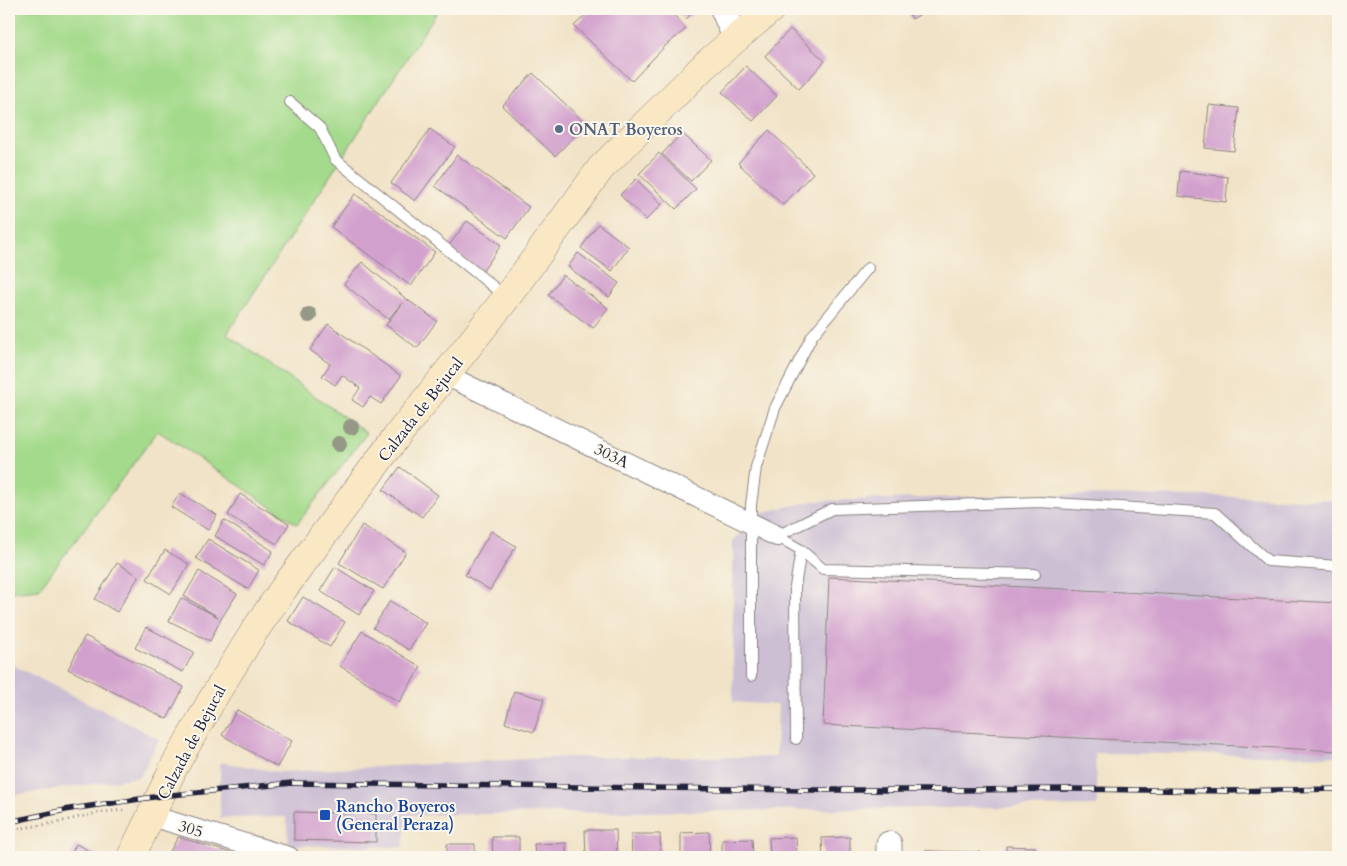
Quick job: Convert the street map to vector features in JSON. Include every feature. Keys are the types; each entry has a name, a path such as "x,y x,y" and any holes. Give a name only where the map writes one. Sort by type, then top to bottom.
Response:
{"main road":[{"name":"Calzada de Bejucal","path":"131,857 174,767 213,698 255,630 313,548 507,297 602,168 698,71 772,9"}],"street":[{"path":"723,9 736,39"},
{"name":"303A","path":"446,376 777,536"},
{"name":"305","path":"151,816 289,857"}],"lane":[{"path":"290,102 320,128 335,159 507,297"},
{"path":"751,676 751,505 756,467 775,408 812,336 868,268"},
{"path":"777,536 832,509 1039,502 1215,513 1268,561 1338,566"},
{"path":"777,536 801,550 823,569 1035,574"},
{"path":"796,739 795,587 801,550"}],"path":[{"path":"9,830 55,823 101,812 134,810 151,816"}],"shaded area":[{"path":"1036,495 1208,496 1338,500 1338,756 1095,753 1097,806 407,815 403,847 289,845 286,817 220,818 220,762 278,772 566,757 776,757 778,705 733,702 733,540 763,512 814,501"},
{"path":"9,663 159,739 140,777 9,796"}],"green space":[{"path":"9,9 439,9 227,334 367,433 297,524 158,431 39,589 9,592"}],"building":[{"path":"592,9 669,9 686,29 665,46 632,81 574,26"},
{"path":"677,9 697,9 686,19"},
{"path":"906,9 930,9 912,19"},
{"path":"790,29 825,61 799,89 765,56"},
{"path":"746,66 777,96 753,121 722,92"},
{"path":"533,73 586,124 555,156 502,106"},
{"path":"1209,105 1239,108 1234,151 1205,148"},
{"path":"430,129 455,147 415,201 391,183"},
{"path":"769,130 813,173 783,205 738,163"},
{"path":"682,133 711,160 691,181 662,154"},
{"path":"659,153 696,189 676,209 639,174"},
{"path":"457,155 529,207 507,238 435,186"},
{"path":"1180,171 1228,177 1226,202 1178,196"},
{"path":"636,179 662,204 646,220 620,195"},
{"path":"355,194 435,252 411,286 331,227"},
{"path":"467,221 501,245 482,272 448,247"},
{"path":"598,224 629,247 612,271 581,248"},
{"path":"578,253 619,283 609,297 568,267"},
{"path":"362,262 405,298 437,321 417,348 386,325 402,303 388,319 344,284"},
{"path":"563,275 608,308 593,328 548,295"},
{"path":"328,324 401,376 381,404 370,397 363,407 352,400 360,388 342,375 335,385 322,376 330,364 310,350"},
{"path":"400,467 438,495 422,517 383,490"},
{"path":"180,493 217,515 208,530 171,507"},
{"path":"240,494 289,524 277,544 228,515"},
{"path":"224,520 273,551 264,565 215,536"},
{"path":"362,525 406,552 383,589 339,563"},
{"path":"491,531 516,546 490,590 465,575"},
{"path":"208,539 259,570 248,589 196,558"},
{"path":"165,550 189,564 171,594 147,579"},
{"path":"117,563 139,576 117,612 95,599"},
{"path":"335,567 374,591 359,615 320,591"},
{"path":"199,571 237,594 210,641 169,621 181,598 218,617 184,596"},
{"path":"829,577 1338,603 1338,751 823,725"},
{"path":"303,597 345,622 330,647 288,621"},
{"path":"390,601 426,623 409,650 373,628"},
{"path":"146,627 194,652 183,672 135,648"},
{"path":"362,631 421,667 399,702 340,666"},
{"path":"85,636 184,687 167,719 68,669"},
{"path":"514,691 544,699 534,732 505,723"},
{"path":"237,710 292,741 277,767 222,735"},
{"path":"294,812 376,814 376,842 294,840"},
{"path":"585,830 616,830 617,857 586,857"},
{"path":"709,832 710,857 681,857 681,833"},
{"path":"631,834 660,834 661,857 632,857"},
{"path":"178,837 238,855 237,857 167,857"},
{"path":"492,837 519,837 519,857 493,857"},
{"path":"796,837 797,857 770,857 769,838"},
{"path":"850,837 850,857 823,857 822,838"},
{"path":"752,839 753,857 722,857 722,840"},
{"path":"566,843 566,857 535,857 534,844"},
{"path":"76,844 97,855 96,857 70,857"},
{"path":"447,844 475,844 475,857 447,857"},
{"path":"1006,846 1035,847 1034,857 1006,857"},
{"path":"925,851 980,852 980,857 925,857"}],"railway":[{"path":"9,822 70,809 161,796 292,783 802,790 1071,789 1227,791 1338,789"}],"place":[{"name":"ONAT Boyeros","path":"559,129"},
{"name":"Rancho Boyeros (General Peraza)","path":"325,815"}]}
